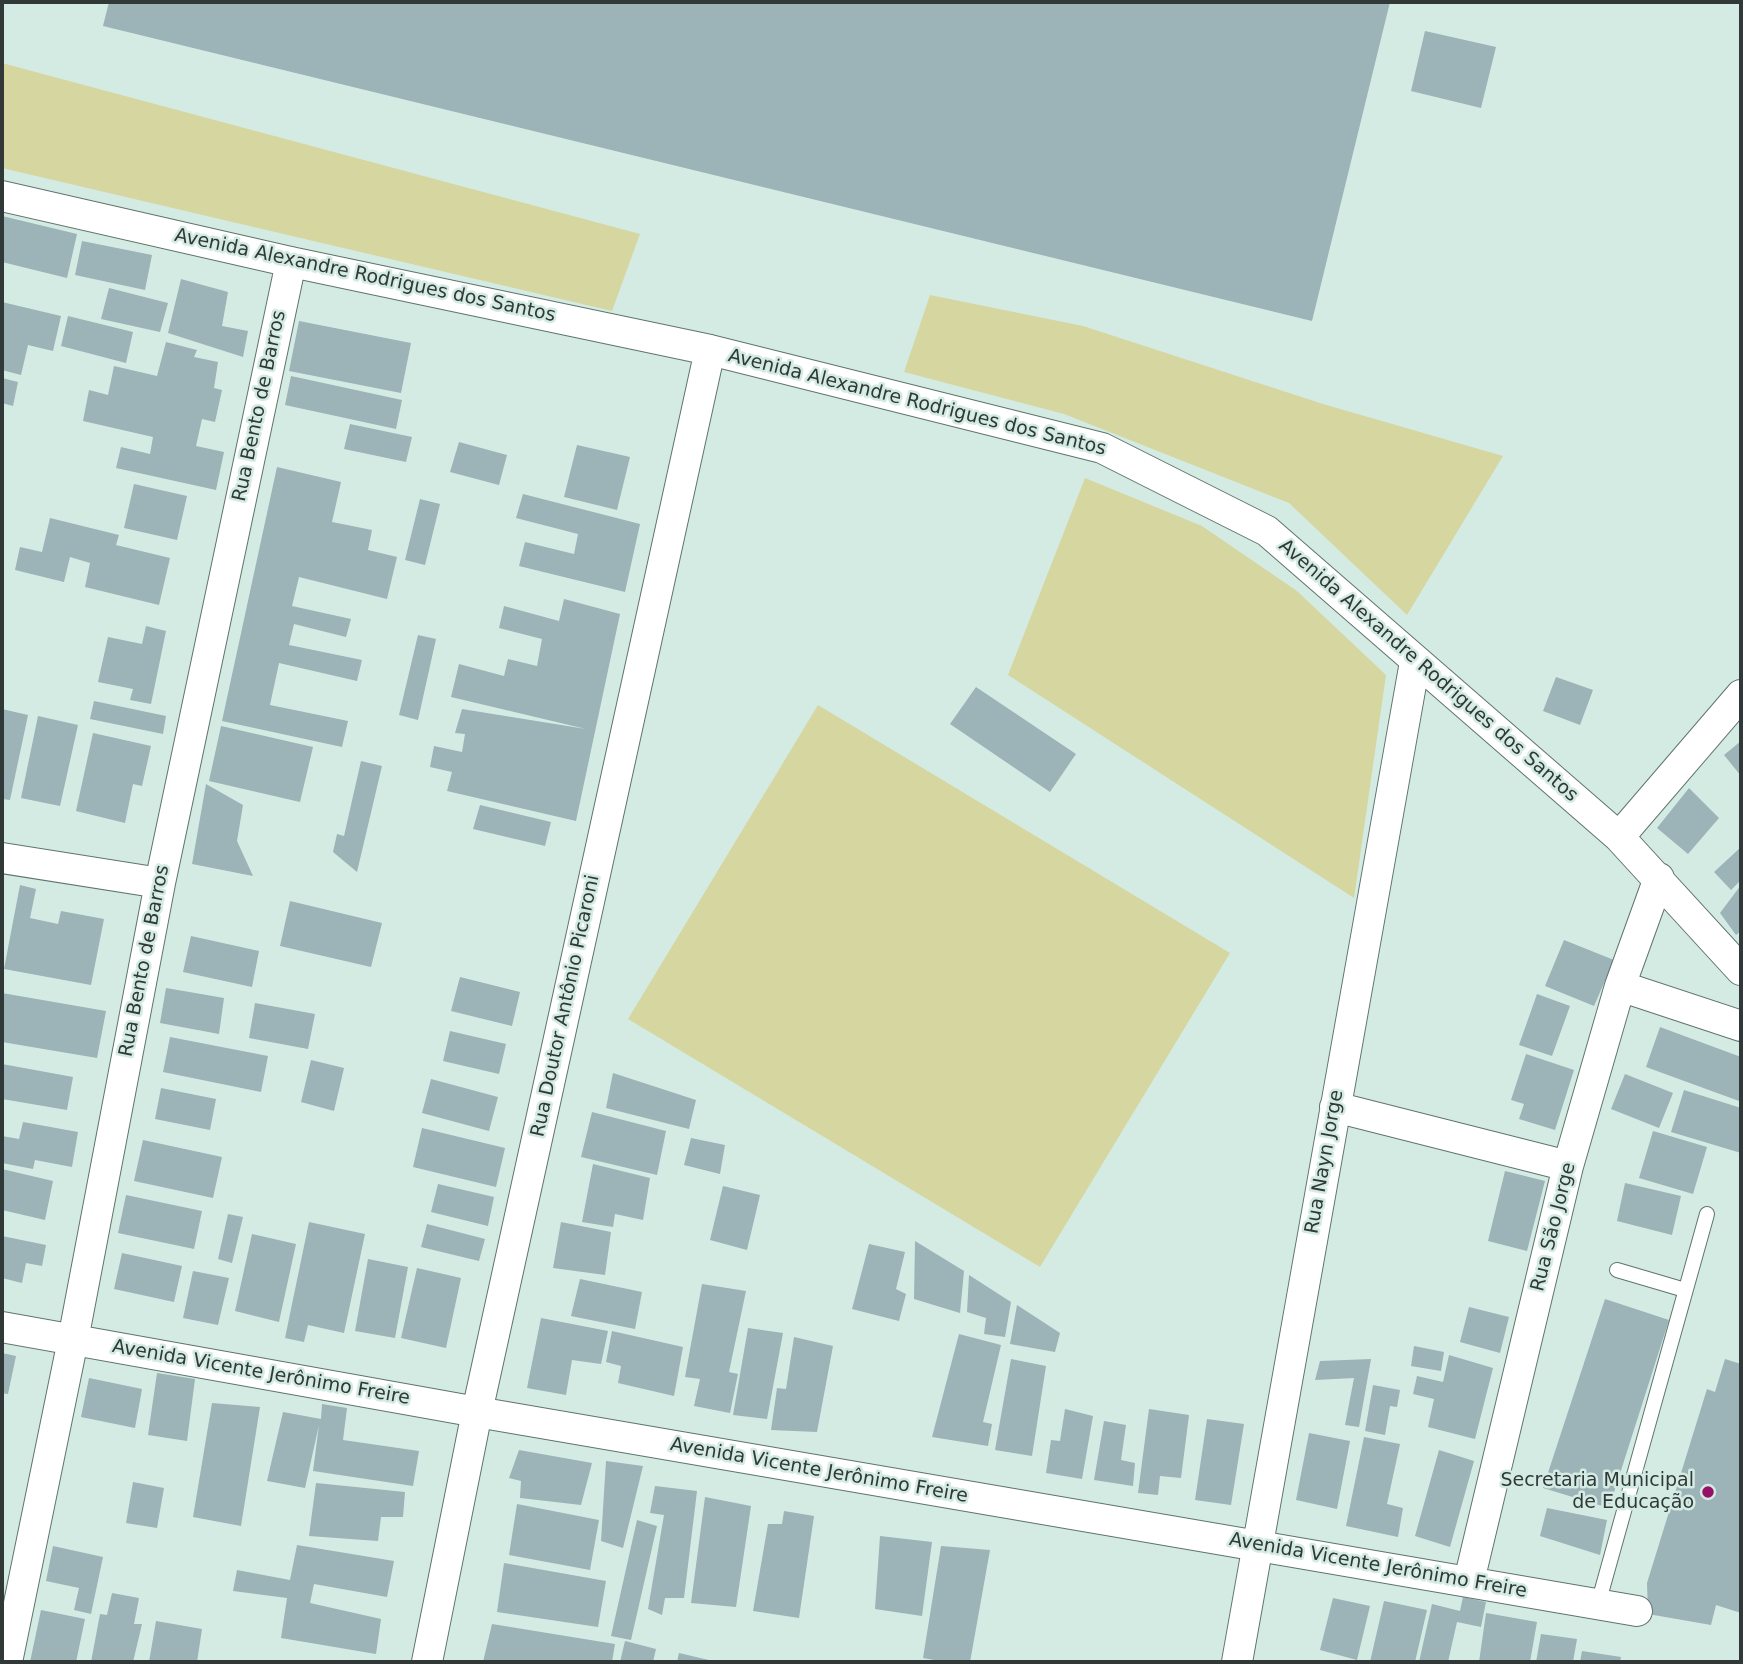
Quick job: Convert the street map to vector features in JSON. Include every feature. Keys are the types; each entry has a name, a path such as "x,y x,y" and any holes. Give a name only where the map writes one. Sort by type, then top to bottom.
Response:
{"street":[{"name":"Avenida Alexandre Rodrigues dos Santos","path":"2,196 291,262 710,350 1102,448 1268,530 1415,663 1619,837 1741,970"},
{"name":"Rua Bento de Barros","path":"6,1662 73,1340 160,883 291,262"},
{"name":"Rua Doutor Antônio Picaroni","path":"427,1662 477,1412 710,350"},
{"name":"Rua Nayn Jorge","path":"1237,1662 1415,663"},
{"path":"1619,837 1741,695"},
{"path":"2,858 160,883"},
{"name":"Rua São Jorge","path":"1469,1581 1568,1166 1620,986 1659,878"},
{"path":"1620,986 1741,1026"},
{"path":"1335,1107 1568,1166"},
{"name":"Avenida Vicente Jerônimo Freire","path":"2,1327 477,1412 1637,1611"}],"lane":[{"path":"1598,1604 1707,1214"},
{"path":"1617,1270 1685,1290"}],"green space":[{"path":"2,63 640,234 612,311 2,168"},
{"path":"930,295 1083,326 1323,404 1503,456 1407,615 1289,503 1064,414 904,372"},
{"path":"1085,478 1202,526 1297,591 1386,675 1354,898 1008,675"},
{"path":"818,705 1230,953 1040,1267 628,1019"}],"building":[{"path":"109,2 1390,2 1312,321 103,26"},
{"path":"1425,31 1496,47 1481,108 1411,91"},
{"path":"2,216 77,234 67,278 2,262"},
{"path":"82,241 152,255 145,290 75,275"},
{"path":"181,279 228,292 222,326 248,331 243,357 168,333"},
{"path":"109,288 168,303 160,332 101,319"},
{"path":"2,302 61,316 53,351 28,345 21,375 2,370"},
{"path":"68,316 133,332 126,363 61,346"},
{"path":"299,321 411,343 401,393 289,371"},
{"path":"166,342 197,350 194,357 218,362 214,388 222,390 215,422 202,419 196,446 224,452 216,490 116,468 121,447 150,454 153,437 83,421 89,390 108,395 114,366 157,376"},
{"path":"291,376 402,400 396,429 285,405"},
{"path":"2,378 18,382 13,406 2,403"},
{"path":"350,424 412,437 406,462 344,449"},
{"path":"459,442 507,455 499,485 450,472"},
{"path":"577,445 630,457 617,510 564,497"},
{"path":"277,467 341,482 332,522 372,530 368,550 397,557 387,599 299,577 292,606 351,619 346,637 294,624 289,645 362,660 357,681 279,663 270,705 348,721 342,747 222,721"},
{"path":"134,484 187,496 177,540 124,528"},
{"path":"523,494 640,524 625,592 519,566 525,542 574,554 578,534 516,518"},
{"path":"420,499 440,504 425,565 405,560"},
{"path":"50,518 119,535 116,545 170,558 159,605 85,587 90,563 70,557 64,582 15,570 20,547 42,552"},
{"path":"564,599 620,614 576,821 447,791 452,772 430,767 434,746 462,752 465,734 455,733 462,709 586,729 451,697 459,664 504,676 508,659 537,666 542,639 499,628 504,606 559,621"},
{"path":"146,626 166,631 151,704 130,700 133,689 98,682 108,637 142,644"},
{"path":"418,635 436,639 418,720 399,715"},
{"path":"1556,677 1593,690 1580,725 1543,711"},
{"path":"976,687 1076,754 1050,792 950,724"},
{"path":"94,701 166,716 163,734 90,719"},
{"path":"2,709 28,715 10,800 2,799"},
{"path":"38,716 78,725 60,806 21,798"},
{"path":"221,726 313,747 300,802 209,781"},
{"path":"93,733 151,746 142,786 133,784 125,823 76,811"},
{"path":"1741,741 1741,776 1724,755"},
{"path":"361,761 382,766 357,872 333,852 337,834 344,836"},
{"path":"206,784 243,805 237,841 253,876 192,864"},
{"path":"1689,788 1719,818 1688,854 1657,828"},
{"path":"480,805 551,822 545,846 473,829"},
{"path":"1741,847 1741,880 1731,890 1714,872"},
{"path":"20,885 36,889 30,918 58,924 61,911 104,919 91,985 4,969"},
{"path":"1741,885 1741,931 1736,935 1720,913"},
{"path":"290,901 382,923 371,967 280,946"},
{"path":"191,936 259,951 252,987 183,972"},
{"path":"1564,940 1614,960 1594,1006 1545,986"},
{"path":"460,977 520,992 512,1026 451,1011"},
{"path":"166,988 224,998 219,1034 160,1023"},
{"path":"2,993 106,1011 97,1058 2,1042"},
{"path":"1537,994 1570,1006 1552,1056 1519,1045"},
{"path":"255,1003 315,1014 308,1049 249,1038"},
{"path":"1660,1027 1741,1057 1739,1101 1646,1067"},
{"path":"450,1031 506,1044 499,1074 443,1061"},
{"path":"170,1037 268,1056 261,1092 163,1072"},
{"path":"1526,1054 1574,1070 1555,1130 1519,1119 1524,1104 1511,1100"},
{"path":"311,1060 344,1068 334,1111 301,1102"},
{"path":"2,1064 73,1077 67,1110 2,1099"},
{"path":"613,1073 696,1100 689,1129 606,1108"},
{"path":"1625,1074 1673,1093 1659,1128 1611,1109"},
{"path":"431,1079 498,1097 489,1131 422,1113"},
{"path":"161,1088 216,1099 210,1130 155,1119"},
{"path":"1684,1090 1741,1108 1741,1153 1671,1132"},
{"path":"592,1112 666,1131 657,1175 581,1157"},
{"path":"23,1122 78,1132 72,1167 35,1160 33,1169 2,1163 2,1136 19,1139"},
{"path":"422,1128 505,1148 496,1187 413,1167"},
{"path":"1653,1131 1707,1147 1693,1194 1639,1178"},
{"path":"691,1138 725,1145 720,1174 684,1165"},
{"path":"143,1140 222,1157 213,1198 134,1181"},
{"path":"593,1164 650,1178 643,1220 615,1214 613,1227 582,1222"},
{"path":"2,1169 53,1181 45,1220 2,1210"},
{"path":"1505,1171 1545,1181 1527,1251 1488,1241"},
{"path":"1625,1183 1681,1196 1672,1235 1617,1221"},
{"path":"438,1184 494,1197 488,1226 431,1212"},
{"path":"723,1186 760,1195 747,1250 710,1240"},
{"path":"126,1195 202,1211 194,1249 118,1233"},
{"path":"228,1214 243,1217 232,1263 218,1259"},
{"path":"309,1222 365,1234 344,1333 308,1325 304,1342 285,1338"},
{"path":"561,1222 611,1232 605,1275 553,1268"},
{"path":"427,1224 485,1239 479,1261 421,1247"},
{"path":"252,1234 296,1244 279,1322 235,1311"},
{"path":"2,1236 46,1245 42,1266 26,1263 22,1283 2,1278"},
{"path":"915,1241 964,1271 960,1313 914,1299"},
{"path":"869,1244 905,1252 896,1289 906,1294 899,1321 852,1309"},
{"path":"122,1253 182,1266 174,1302 114,1289"},
{"path":"368,1259 408,1267 395,1338 355,1331"},
{"path":"417,1268 461,1278 446,1348 401,1338"},
{"path":"193,1271 229,1278 218,1325 183,1318"},
{"path":"969,1275 1011,1302 1005,1337 984,1334 986,1318 967,1312"},
{"path":"580,1279 642,1292 635,1329 571,1316"},
{"path":"702,1284 746,1291 729,1372 738,1374 730,1413 694,1406 700,1379 685,1377"},
{"path":"1605,1299 1669,1320 1609,1508 1543,1488"},
{"path":"1017,1305 1060,1333 1055,1352 1010,1344"},
{"path":"1469,1307 1509,1317 1500,1353 1460,1342"},
{"path":"541,1318 608,1331 601,1364 572,1360 566,1395 527,1388"},
{"path":"748,1328 783,1333 767,1419 733,1415"},
{"path":"612,1331 683,1347 674,1396 618,1383 621,1366 606,1362"},
{"path":"959,1334 1001,1345 983,1422 992,1424 988,1446 932,1437"},
{"path":"794,1337 833,1346 817,1432 771,1430 777,1388 786,1389"},
{"path":"1414,1346 1444,1352 1441,1371 1411,1366"},
{"path":"2,1353 16,1356 8,1394 2,1393"},
{"path":"1449,1355 1493,1368 1475,1439 1428,1427 1434,1399 1413,1394 1417,1376 1443,1382"},
{"path":"1011,1359 1046,1366 1032,1456 995,1450"},
{"path":"1371,1359 1359,1427 1345,1425 1354,1378 1315,1380 1320,1361"},
{"name":"Secretaria Municipal de Educação","path":"1725,1359 1741,1364 1741,1613 1716,1605 1711,1625 1648,1614 1647,1583 1707,1389 1715,1392"},
{"path":"157,1373 195,1379 187,1441 148,1435"},
{"path":"89,1378 142,1389 135,1428 81,1417"},
{"path":"1373,1385 1400,1390 1397,1407 1390,1406 1385,1435 1365,1431"},
{"path":"212,1403 260,1407 241,1526 193,1517"},
{"path":"322,1404 347,1408 343,1440 419,1451 413,1486 313,1471 319,1425 305,1488 267,1481 283,1412 321,1419"},
{"path":"1065,1409 1093,1416 1082,1479 1046,1473 1051,1440 1060,1441"},
{"path":"1149,1409 1189,1415 1181,1478 1160,1476 1158,1495 1138,1493"},
{"path":"1207,1419 1244,1424 1231,1505 1195,1500"},
{"path":"1104,1421 1126,1425 1121,1460 1135,1463 1133,1486 1094,1480"},
{"path":"1309,1433 1350,1441 1337,1509 1296,1500"},
{"path":"1364,1437 1400,1444 1387,1504 1403,1508 1398,1537 1346,1526"},
{"path":"519,1450 592,1463 581,1505 520,1498 521,1481 509,1478"},
{"path":"1439,1450 1474,1461 1450,1547 1415,1536"},
{"path":"606,1461 643,1466 623,1548 601,1541"},
{"path":"133,1482 164,1488 157,1528 126,1523"},
{"path":"316,1483 405,1492 403,1517 381,1517 378,1541 309,1536"},
{"path":"655,1486 697,1491 684,1598 665,1598 662,1615 648,1609 664,1515 650,1513"},
{"path":"705,1497 751,1506 736,1607 691,1603"},
{"path":"517,1504 599,1520 590,1570 509,1555"},
{"path":"1547,1508 1607,1520 1600,1555 1540,1536"},
{"path":"784,1511 814,1516 799,1618 753,1611 768,1524 782,1524"},
{"path":"637,1520 657,1526 631,1640 611,1636"},
{"path":"880,1536 932,1542 922,1616 875,1609"},
{"path":"297,1545 394,1561 387,1597 314,1584 310,1603 381,1619 376,1654 281,1638 287,1598 233,1591 237,1570 290,1580"},
{"path":"53,1546 103,1557 91,1614 74,1610 79,1588 46,1581"},
{"path":"941,1546 990,1550 970,1662 945,1662 923,1658"},
{"path":"504,1563 606,1581 598,1627 497,1612"},
{"path":"112,1593 139,1598 134,1624 142,1624 133,1662 91,1662 100,1614 107,1615"},
{"path":"1463,1597 1486,1602 1481,1627 1457,1622 1448,1662 1419,1662 1432,1604 1460,1611"},
{"path":"1333,1598 1370,1606 1357,1660 1320,1650"},
{"path":"1384,1601 1427,1610 1415,1662 1370,1662"},
{"path":"41,1610 85,1619 76,1662 30,1662"},
{"path":"1486,1613 1537,1622 1530,1662 1479,1662"},
{"path":"156,1621 202,1629 197,1662 149,1662"},
{"path":"492,1624 615,1644 612,1662 483,1662"},
{"path":"1541,1634 1577,1639 1573,1662 1536,1662"},
{"path":"625,1641 656,1649 653,1662 620,1662"},
{"path":"1582,1651 1621,1657 1620,1662 1580,1662"},
{"path":"679,1653 713,1661 713,1662 677,1662"}],"place":[{"name":"Secretaria Municipal de Educação","path":"1708,1492"}]}
